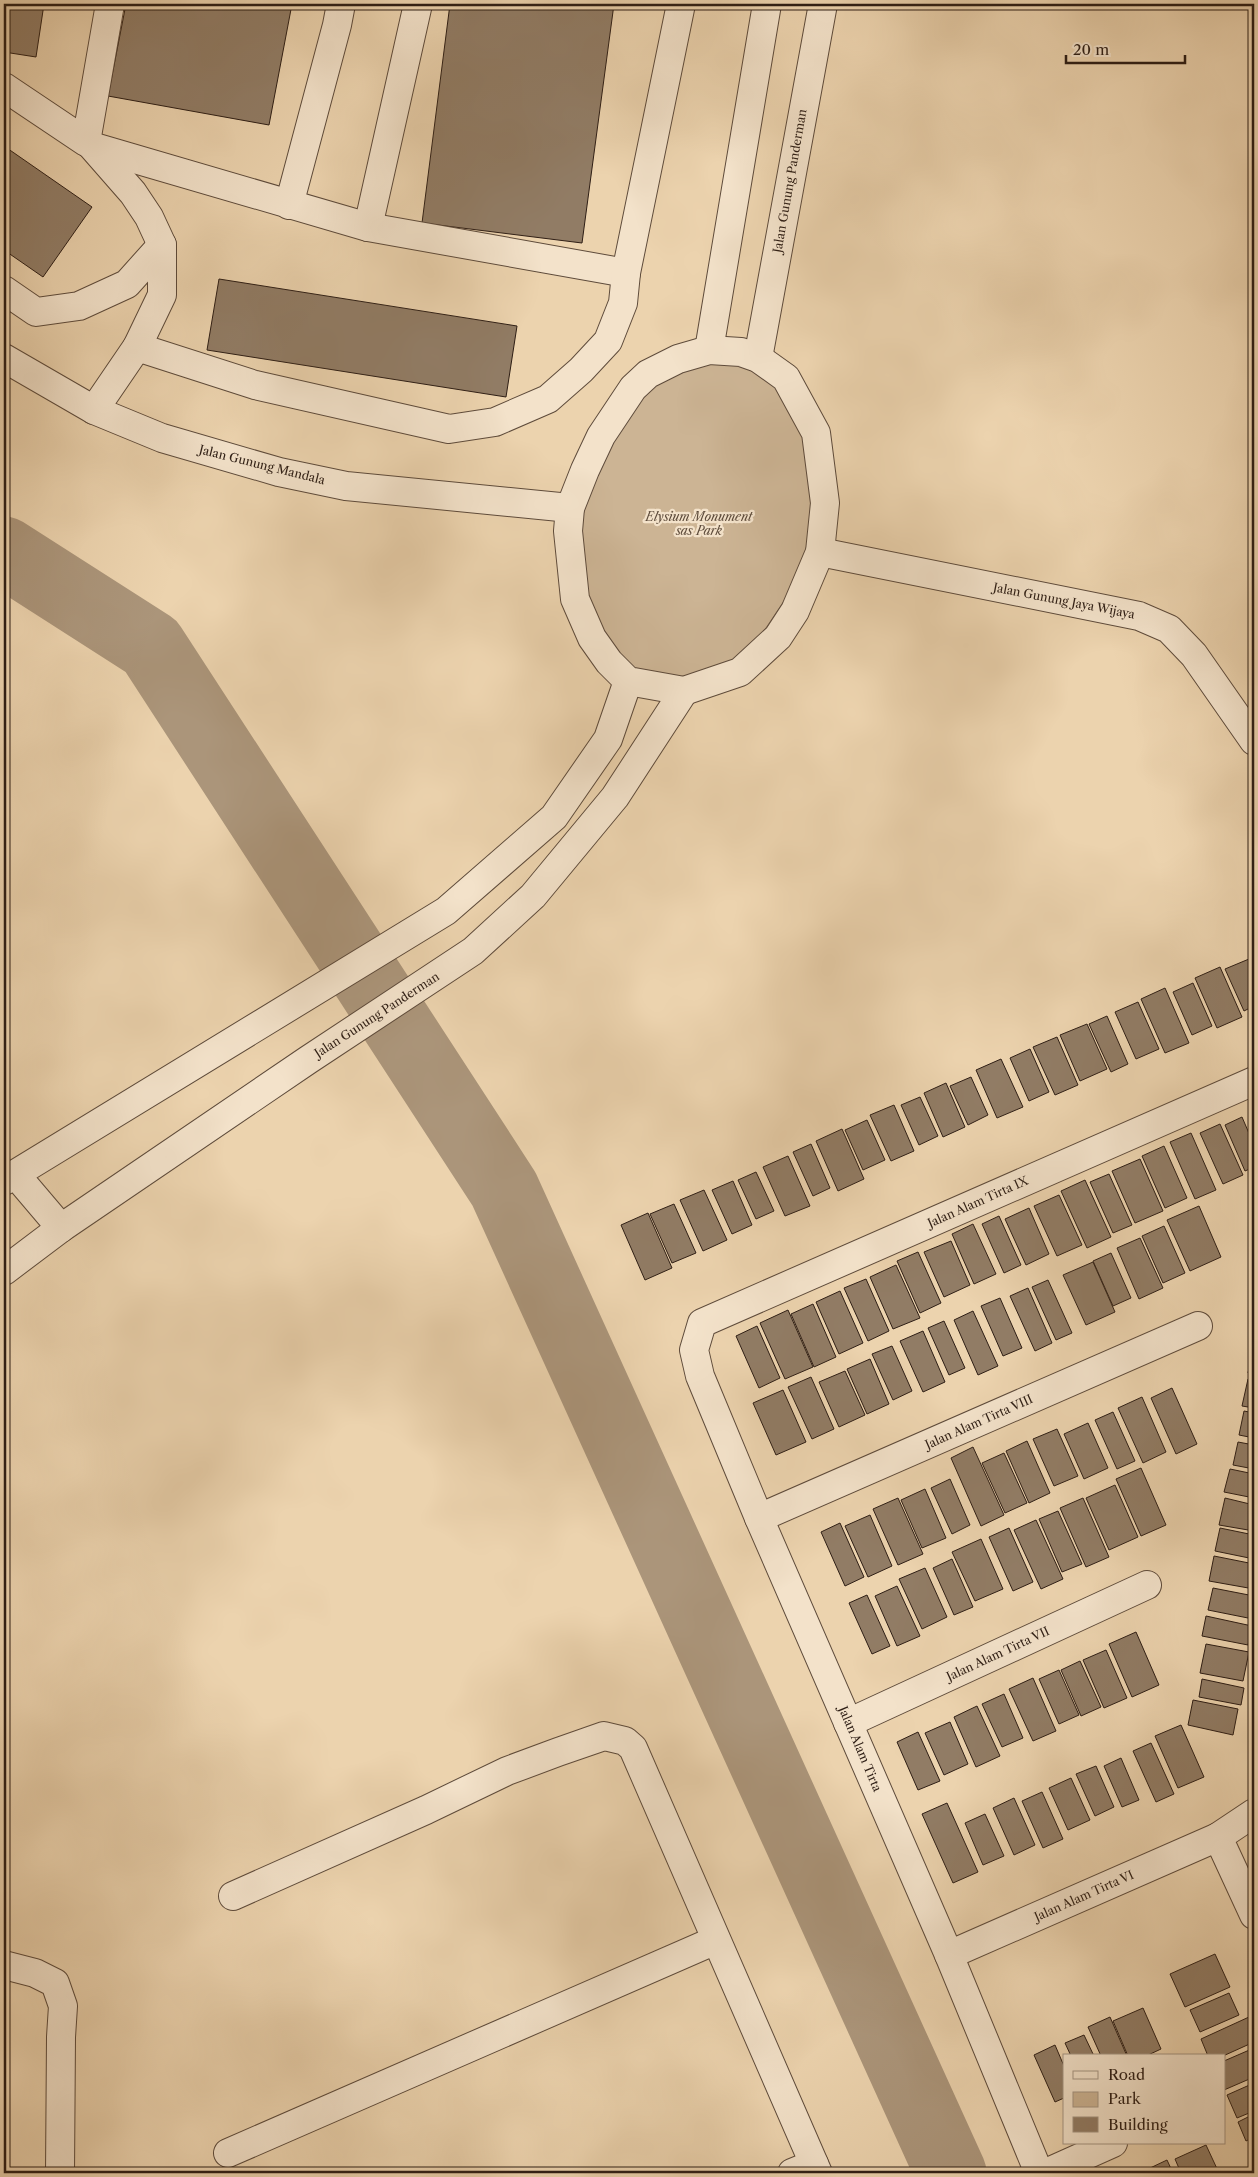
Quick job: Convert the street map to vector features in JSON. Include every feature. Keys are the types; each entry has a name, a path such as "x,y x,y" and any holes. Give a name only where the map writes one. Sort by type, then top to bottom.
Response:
{"street":[{"path":"90,144 110,4"},
{"path":"288,205 337,26 341,4"},
{"path":"368,227 418,4"},
{"path":"137,347 255,385 449,429 495,422 548,399 581,370 608,341 623,303 626,273 680,4"},
{"path":"709,350 767,4"},
{"name":"Jalan Gunung Panderman","path":"758,358 823,4"},
{"path":"4,87 90,144 133,193 149,217 162,245 162,295 137,347 94,410"},
{"path":"90,144 288,205 368,227 626,273"},
{"path":"4,290 36,312 79,306 127,284 162,245"},
{"path":"709,350 741,352 758,358 786,378 816,433 825,503 820,552 795,611 778,637 740,672 684,691 628,681 609,662 592,638 575,599 568,531 570,508 601,436 633,388 648,374 678,359 709,350"},
{"name":"Jalan Gunung Mandala","path":"4,358 94,410 162,438 279,472 346,486 570,508"},
{"name":"Jalan Gunung Jaya Wijaya","path":"820,552 1139,616 1169,629 1194,655 1254,740"},
{"path":"60,1228 10,1178 446,911 554,817 608,739 628,681"},
{"name":"Jalan Gunung Panderman","path":"4,1271 60,1228 473,951 533,896 615,797 684,691"},
{"name":"Jalan Alam Tirta IX","path":"702,1323 1254,1081"},
{"name":"Jalan Alam Tirta","path":"702,1323 694,1350 700,1376 759,1518 949,1955 1039,2173"},
{"name":"Jalan Alam Tirta VIII","path":"759,1518 1198,1326"},
{"name":"Jalan Alam Tirta VII","path":"848,1723 1147,1585"},
{"path":"233,1896 426,1810 507,1771 604,1736 625,1740 633,1748 716,1940 808,2170"},
{"path":"1254,1812 1218,1837 1254,1915"},
{"name":"Jalan Alam Tirta VI","path":"949,1955 1218,1837"},
{"path":"228,2152 716,1940"},
{"path":"4,1965 35,1972 55,1983 63,2006 60,2173"},
{"path":"1046,2173 1111,2144"}],"green space":[{"name":"Elysium Monument sas Park","path":"740,355 782,385 811,446 816,553 740,667 676,689 630,680 580,600 579,507 636,395 681,364"}],"building":[{"path":"4,4 44,4 36,57 4,52"},
{"path":"126,4 292,4 269,125 108,96"},
{"path":"450,4 614,4 582,243 422,223"},
{"path":"4,146 92,207 43,277 4,250"},
{"path":"219,279 517,326 506,397 207,350"},
{"path":"1249,959 1254,971 1254,1006 1244,1011 1225,969"},
{"path":"1220,967 1242,1017 1217,1028 1195,978"},
{"path":"1193,983 1212,1026 1192,1035 1173,992"},
{"path":"1165,988 1189,1043 1165,1053 1141,999"},
{"path":"1138,1002 1159,1049 1136,1059 1115,1012"},
{"path":"1107,1016 1128,1064 1111,1072 1089,1024"},
{"path":"1087,1024 1107,1069 1080,1081 1060,1035"},
{"path":"1057,1037 1078,1085 1055,1095 1033,1047"},
{"path":"1030,1049 1049,1092 1029,1101 1010,1058"},
{"path":"1001,1059 1023,1107 997,1118 976,1070"},
{"path":"971,1077 988,1115 968,1125 950,1086"},
{"path":"946,1083 965,1127 943,1137 924,1093"},
{"path":"920,1097 938,1136 919,1145 901,1105"},
{"path":"894,1105 914,1151 891,1161 870,1115"},
{"path":"1242,1117 1254,1145 1254,1167 1245,1171 1225,1125"},
{"path":"867,1120 885,1160 863,1170 845,1130"},
{"path":"1220,1124 1243,1175 1223,1184 1200,1133"},
{"path":"842,1129 864,1179 838,1191 816,1141"},
{"path":"1191,1133 1216,1190 1195,1199 1170,1142"},
{"path":"811,1144 830,1188 813,1196 793,1152"},
{"path":"1164,1146 1187,1198 1165,1208 1142,1156"},
{"path":"788,1156 810,1206 785,1216 763,1167"},
{"path":"1140,1159 1163,1211 1135,1223 1112,1171"},
{"path":"756,1172 774,1211 756,1219 738,1180"},
{"path":"1109,1174 1132,1225 1113,1233 1090,1182"},
{"path":"1085,1180 1111,1237 1087,1248 1061,1191"},
{"path":"733,1181 752,1225 732,1234 712,1190"},
{"path":"704,1190 727,1240 703,1251 680,1200"},
{"path":"1059,1195 1082,1245 1057,1256 1034,1206"},
{"path":"674,1204 696,1253 672,1263 650,1214"},
{"path":"1199,1206 1221,1257 1190,1271 1167,1220"},
{"path":"1029,1208 1049,1254 1026,1265 1005,1219"},
{"path":"648,1213 672,1268 645,1280 621,1225"},
{"path":"999,1216 1021,1265 1004,1273 982,1224"},
{"path":"973,1224 996,1274 974,1284 952,1234"},
{"path":"1164,1226 1185,1273 1163,1283 1142,1236"},
{"path":"1140,1238 1163,1288 1139,1299 1117,1248"},
{"path":"951,1241 970,1285 944,1297 924,1252"},
{"path":"918,1252 941,1303 920,1313 897,1261"},
{"path":"1111,1253 1131,1298 1113,1306 1093,1261"},
{"path":"1093,1262 1115,1312 1086,1325 1063,1275"},
{"path":"896,1265 920,1318 893,1329 870,1277"},
{"path":"866,1279 889,1331 868,1341 844,1288"},
{"path":"1048,1280 1072,1333 1056,1340 1032,1287"},
{"path":"1028,1288 1052,1343 1035,1351 1010,1296"},
{"path":"840,1291 863,1343 839,1354 816,1302"},
{"path":"1000,1298 1022,1348 1003,1356 981,1306"},
{"path":"813,1304 836,1357 814,1367 791,1314"},
{"path":"788,1310 813,1367 785,1379 760,1323"},
{"path":"973,1311 998,1366 978,1375 954,1320"},
{"path":"944,1321 965,1368 949,1375 928,1328"},
{"path":"757,1326 780,1378 759,1388 736,1336"},
{"path":"923,1331 945,1382 923,1392 900,1341"},
{"path":"892,1346 912,1391 893,1400 872,1354"},
{"path":"1254,1347 1254,1374 1248,1373"},
{"path":"870,1359 889,1404 867,1414 847,1369"},
{"path":"845,1371 865,1415 839,1427 819,1382"},
{"path":"811,1377 834,1429 812,1439 788,1387"},
{"path":"1248,1379 1254,1380 1254,1408 1242,1406"},
{"path":"1172,1388 1197,1444 1176,1454 1151,1398"},
{"path":"783,1390 806,1442 776,1455 753,1403"},
{"path":"1142,1397 1166,1452 1143,1463 1118,1408"},
{"path":"1244,1411 1254,1413 1254,1438 1239,1435"},
{"path":"1113,1412 1135,1461 1117,1469 1095,1420"},
{"path":"1088,1423 1108,1468 1084,1479 1064,1434"},
{"path":"1057,1429 1078,1476 1054,1486 1033,1439"},
{"path":"1027,1441 1050,1493 1029,1503 1006,1451"},
{"path":"1238,1442 1254,1445 1254,1469 1233,1465"},
{"path":"973,1447 1004,1515 981,1526 951,1458"},
{"path":"1004,1453 1027,1503 1005,1513 982,1463"},
{"path":"1141,1468 1166,1525 1141,1536 1116,1479"},
{"path":"1230,1469 1254,1474 1254,1498 1224,1492"},
{"path":"950,1479 970,1525 952,1534 931,1488"},
{"path":"1115,1485 1138,1537 1109,1550 1086,1498"},
{"path":"925,1489 946,1538 922,1548 901,1500"},
{"path":"898,1498 923,1554 898,1565 873,1509"},
{"path":"1083,1498 1109,1557 1086,1567 1060,1508"},
{"path":"1225,1498 1254,1505 1254,1531 1219,1525"},
{"path":"1058,1511 1082,1564 1062,1572 1039,1519"},
{"path":"870,1515 892,1566 868,1577 845,1526"},
{"path":"1036,1520 1063,1579 1041,1589 1014,1530"},
{"path":"840,1523 864,1577 845,1586 821,1532"},
{"path":"1009,1528 1033,1582 1013,1591 989,1537"},
{"path":"1220,1528 1254,1535 1254,1559 1215,1551"},
{"path":"981,1539 1003,1589 975,1601 952,1552"},
{"path":"1214,1556 1254,1564 1254,1589 1209,1581"},
{"path":"952,1559 973,1607 954,1615 933,1568"},
{"path":"925,1568 947,1617 922,1629 899,1579"},
{"path":"897,1586 920,1636 897,1646 875,1596"},
{"path":"1213,1588 1254,1596 1253,1619 1208,1610"},
{"path":"867,1595 890,1646 872,1654 849,1603"},
{"path":"1206,1616 1252,1626 1248,1645 1202,1636"},
{"path":"1136,1632 1159,1685 1132,1697 1109,1644"},
{"path":"1206,1644 1249,1652 1243,1681 1200,1673"},
{"path":"1106,1650 1127,1698 1104,1708 1083,1660"},
{"path":"1080,1661 1101,1707 1081,1716 1061,1670"},
{"path":"1059,1670 1079,1715 1059,1724 1039,1679"},
{"path":"1033,1678 1056,1731 1033,1741 1009,1689"},
{"path":"1202,1679 1244,1688 1241,1705 1199,1697"},
{"path":"1004,1694 1023,1738 1002,1747 982,1704"},
{"path":"1193,1700 1238,1709 1233,1735 1188,1725"},
{"path":"977,1706 1000,1756 976,1767 954,1717"},
{"path":"950,1722 968,1764 944,1775 925,1733"},
{"path":"1181,1725 1204,1777 1178,1788 1155,1736"},
{"path":"918,1732 940,1781 918,1790 897,1742"},
{"path":"1151,1743 1174,1794 1156,1802 1133,1751"},
{"path":"1121,1758 1139,1800 1122,1807 1104,1766"},
{"path":"1096,1766 1114,1807 1095,1816 1076,1774"},
{"path":"1071,1778 1090,1820 1068,1830 1049,1788"},
{"path":"1042,1792 1063,1839 1043,1848 1022,1801"},
{"path":"1014,1798 1035,1845 1014,1855 993,1808"},
{"path":"947,1803 978,1872 953,1883 922,1814"},
{"path":"985,1814 1004,1856 983,1865 965,1823"},
{"path":"1215,1954 1230,1987 1185,2007 1170,1974"},
{"path":"1229,1993 1239,2015 1200,2032 1190,2010"},
{"path":"1143,2008 1161,2049 1150,2054 1127,2054 1113,2021"},
{"path":"1110,2017 1126,2054 1100,2054 1088,2027"},
{"path":"1249,2017 1254,2029 1254,2042 1226,2055 1207,2054 1201,2039"},
{"path":"1084,2035 1093,2054 1070,2054 1065,2043"},
{"path":"1055,2045 1063,2064 1063,2098 1055,2102 1034,2055"},
{"path":"1254,2048 1254,2077 1226,2089 1226,2060"},
{"path":"1254,2083 1254,2111 1237,2118 1227,2095"},
{"path":"1254,2114 1254,2137 1246,2141 1238,2122"},
{"path":"1206,2145 1219,2173 1181,2173 1175,2159"},
{"path":"1167,2160 1173,2173 1150,2173 1148,2169"}],"waterway":[{"path":"4,552 151,646 504,1189 951,2173"}]}
